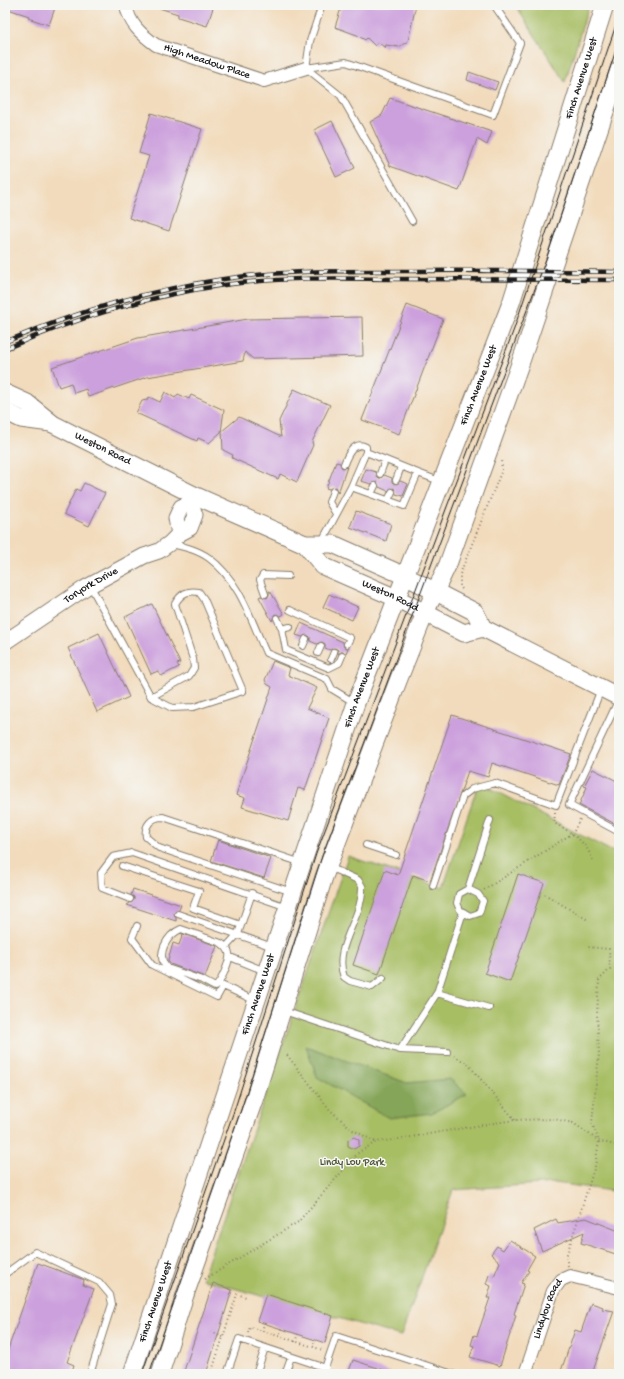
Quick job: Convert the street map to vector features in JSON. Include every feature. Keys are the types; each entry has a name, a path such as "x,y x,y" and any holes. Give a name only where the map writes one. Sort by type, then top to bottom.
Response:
{"main road":[{"name":"Finch Avenue West","path":"132,1374 266,971 304,863 356,703 511,303 605,5"},
{"path":"160,1374 185,1295 254,1100 328,866 426,613 448,564 521,362 619,70"},
{"name":"Weston Road","path":"5,393 27,403 53,424 193,499 312,544 333,544 405,576 475,612 483,628 464,633 396,598 323,566 312,544"},
{"name":"Weston Road","path":"5,411 21,418 53,424"},
{"path":"483,628 619,697"}],"street":[{"name":"High Meadow Place","path":"126,5 129,16 136,28 156,45 264,81 306,68"},
{"path":"175,538 176,518 181,507 193,499"},
{"name":"Toryork Drive","path":"5,642 35,620 90,585 144,556 158,551 175,538"},
{"name":"Lindylou Road","path":"525,1374 553,1291 561,1280 570,1276 619,1288"}],"lane":[{"path":"306,68 310,41 322,5"},
{"path":"306,68 346,62 493,115 520,43 494,5"},
{"path":"306,68 341,96 412,221"},
{"path":"312,544 336,514 351,487 366,452 366,447 364,445 352,449 344,464"},
{"path":"366,452 442,482"},
{"path":"380,474 385,460"},
{"path":"396,480 401,466"},
{"path":"351,487 404,506 418,473"},
{"path":"372,494 375,486"},
{"path":"333,491 330,502 336,514"},
{"path":"388,500 392,492"},
{"path":"175,538 209,558 234,584 266,653 327,679 332,690 356,703"},
{"path":"265,594 260,580 263,576 288,576"},
{"path":"90,585 151,698 172,708 194,707 243,691 199,592 190,590 179,596 175,604 193,659 194,668 189,676 151,698"},
{"path":"290,610 313,624 341,638 350,638 347,644"},
{"path":"277,618 282,628 286,650 329,668 339,663 342,656"},
{"path":"282,628 290,627"},
{"path":"303,646 306,639"},
{"path":"318,653 321,646"},
{"path":"331,660 334,652"},
{"path":"433,886 463,796 472,789 495,783 556,805 602,688"},
{"path":"619,697 569,805 619,832"},
{"path":"291,900 160,848 150,842 146,837 145,832 151,821 162,817 304,863"},
{"path":"468,889 478,894 483,901 479,913 470,916 460,910 457,903 460,894 468,889 490,820"},
{"path":"366,845 396,855"},
{"path":"130,899 102,888 101,873 113,857 132,853 252,893 291,900"},
{"path":"122,866 199,891 193,908 241,925"},
{"path":"328,866 358,880 362,886 360,905 342,955 341,964 344,977 350,981 372,987 383,978"},
{"path":"226,947 238,934 252,893"},
{"path":"400,1050 437,993 463,912"},
{"path":"178,914 275,948"},
{"path":"137,926 132,938 152,965 217,997 221,985 230,957 230,952 221,943 181,929 173,932 164,943 164,965 167,968 202,980 209,986 215,987 221,985 256,1001"},
{"path":"230,957 266,971"},
{"path":"437,993 490,1008"},
{"path":"283,1011 400,1050 447,1052"},
{"path":"5,1274 35,1252 99,1282 110,1296 112,1304 90,1374"},
{"path":"227,1374 239,1339 291,1357 325,1371 336,1336 453,1374"},
{"path":"256,1374 265,1348"},
{"path":"286,1374 291,1357"}],"path":[{"path":"463,589 460,587 460,574 502,470"},
{"path":"556,805 554,823 573,833 590,854 592,861"},
{"path":"478,894 573,833 583,813"},
{"path":"540,892 588,920"},
{"path":"570,1276 566,1257 595,1166 599,1141 592,1123 598,1054 598,987 599,980 610,969 609,948 588,947"},
{"path":"447,1052 468,1064 515,1120"},
{"path":"286,1055 330,1110 353,1130 376,1142"},
{"path":"204,1279 298,1222 360,1152 376,1142 515,1120 554,1119 572,1123 599,1141 619,1146"},
{"path":"211,1374 237,1294 246,1297"},
{"path":"262,1331 264,1324"},
{"path":"245,1342 250,1327 331,1353"},
{"path":"279,1336 281,1329"},
{"path":"211,1332 223,1337"},
{"path":"295,1342 298,1334"},
{"path":"313,1347 315,1340"}],"green space":[{"path":"515,5 589,5 565,82"},
{"name":"Lindy Lou Park","path":"479,782 619,855 619,1192 555,1183 453,1190 401,1336 202,1279 348,856 443,888"},
{"path":"306,1046 407,1083 450,1079 467,1094 432,1113 389,1118 317,1077"}],"building":[{"path":"5,5 56,5 49,25 5,8"},
{"path":"156,5 214,5 207,26 178,17 178,14 156,7"},
{"path":"342,5 416,5 408,41 399,47 386,45 385,48 378,42 375,46 367,38 365,40 357,35 335,27"},
{"path":"469,72 498,82 495,90 467,80"},
{"path":"390,98 492,132 487,145 477,139 459,191 390,166 370,122 382,115"},
{"path":"151,113 202,129 169,231 129,218 149,156 139,153"},
{"path":"332,121 355,168 336,177 314,130"},
{"path":"407,305 443,319 399,434 362,420"},
{"path":"362,317 363,356 253,359 245,352 243,361 147,377 88,397 86,389 74,393 71,383 59,387 52,367 138,338 248,319"},
{"path":"294,389 330,405 312,442 313,445 297,482 280,474 278,479 232,458 233,455 223,450 222,431 239,417 281,437 279,421"},
{"path":"165,392 175,398 178,394 189,399 191,395 224,410 221,432 209,443 198,438 197,441 136,413 142,401 147,400 149,397 160,402"},
{"path":"336,462 340,463 342,468 347,467 338,493 335,487 329,489 326,488"},
{"path":"366,469 376,472 378,478 381,478 384,475 392,478 392,482 395,484 400,481 408,484 403,496 396,494 394,488 388,491 379,487 377,482 371,484 361,481"},
{"path":"84,483 105,493 89,526 64,514 76,489 80,491"},
{"path":"356,511 391,524 386,541 350,527"},
{"path":"269,591 284,614 281,616 275,614 272,621 259,597 261,596 267,598"},
{"path":"329,594 358,607 352,620 323,607"},
{"path":"152,604 180,663 177,664 179,667 161,676 158,671 151,674 125,617"},
{"path":"301,623 343,642 344,647 348,648 346,653 342,652 338,654 338,650 335,648 330,650 325,648 325,644 322,642 317,644 310,641 310,637 307,635 302,637 296,635"},
{"path":"99,633 129,697 97,712 68,648"},
{"path":"273,661 290,668 288,675 317,688 307,708 329,718 305,790 298,788 288,821 242,807 245,798 236,795 272,687 267,684 265,680"},
{"path":"452,715 571,754 559,785 492,763 488,777 468,771 430,881 413,875 379,974 353,965 385,870 398,875"},
{"path":"593,769 619,782 619,826 579,805 587,787 584,786"},
{"path":"218,840 271,858 264,878 211,861"},
{"path":"518,874 544,883 510,982 485,973"},
{"path":"133,889 181,905 179,910 174,913 176,921 127,905 134,900 134,897 131,895"},
{"path":"183,934 217,946 205,977 170,964 168,961 173,943 179,945"},
{"path":"354,1137 359,1140 359,1146 354,1149 348,1146 348,1140"},
{"path":"586,1218 619,1231 619,1255 581,1243 584,1232 542,1251 534,1230 556,1219 558,1223"},
{"path":"510,1240 535,1256 527,1270 529,1271 521,1283 524,1284 500,1366 470,1357 474,1346 471,1345 474,1335 477,1336 490,1298 487,1298 491,1286 486,1284 489,1275 494,1276 500,1262 491,1254 497,1246 503,1250"},
{"path":"38,1263 82,1279 84,1280 83,1285 94,1289 67,1362 74,1365 71,1374 5,1374 5,1358"},
{"path":"213,1283 232,1290 206,1374 183,1374"},
{"path":"266,1294 333,1316 325,1343 257,1321"},
{"path":"591,1303 603,1307 602,1309 614,1311 592,1374 560,1374 575,1330 581,1332"},
{"path":"353,1360 390,1372 390,1374 348,1374"}],"tram line":[{"path":"142,1374 235,1108 316,854 514,329 619,16"},
{"path":"149,1374 241,1110 322,856 548,254 619,41"}],"railway":[{"path":"5,342 58,321 113,303 168,289 246,276 334,271 619,272"},
{"path":"5,349 58,327 140,302 168,295 245,282 332,278 619,280"}]}
